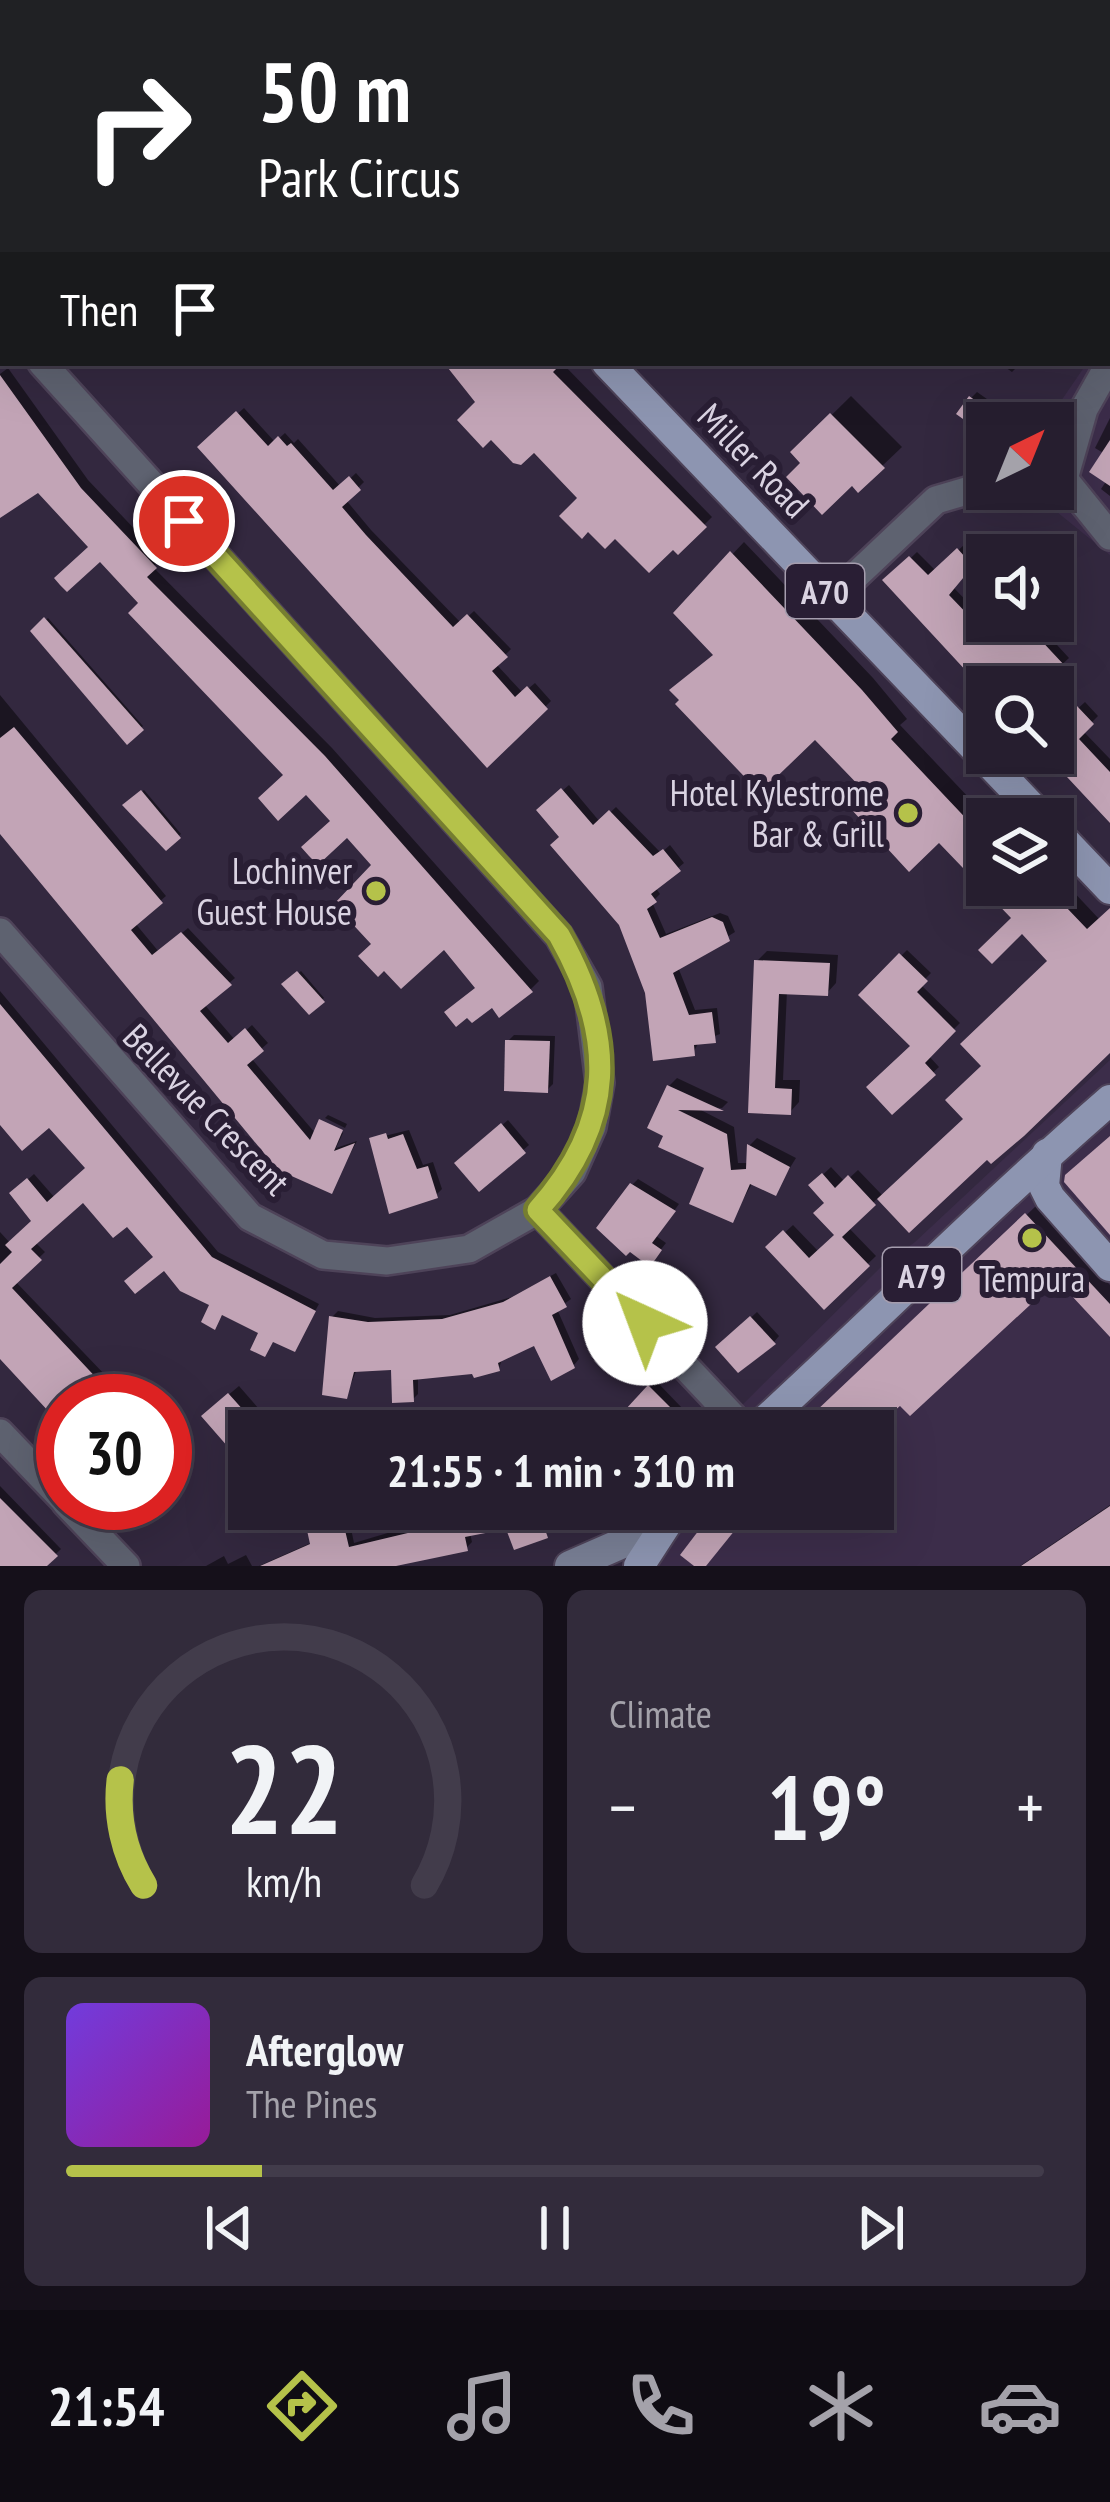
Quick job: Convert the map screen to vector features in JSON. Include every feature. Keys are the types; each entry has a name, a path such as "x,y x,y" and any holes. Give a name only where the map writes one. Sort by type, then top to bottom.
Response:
{"main road":[{"name":"Miller Road","path":"610,366 1023,798"},
{"path":"1074,852 1110,889"},
{"path":"1110,1100 1047,1154 1044,1186 1055,1208 1110,1266"},
{"name":"A79","path":"774,1410 902,1296 1047,1154"},
{"name":"A79","path":"988,1207 1030,1202 1055,1208"},
{"path":"639,1566 662,1530"}],"street":[{"path":"45,366 559,935 588,987 600,1083 592,1127 572,1172 538,1210 730,1410"},
{"path":"1074,436 1108,366"},
{"path":"832,598 937,500 966,491"},
{"path":"1074,497 1110,536"},
{"name":"Bellevue Crescent","path":"0,932 250,1217 323,1255 387,1262 469,1249 538,1210"},
{"path":"0,1433 36,1471"},
{"path":"92,1530 126,1566"},
{"path":"570,1566 646,1530"}],"shaded area":[{"path":"1085,366 1110,366 1110,555 1055,510 1074,510 1074,402 1060,402"},
{"path":"1110,1060 1110,1566 655,1566 649,1530 894,1530 894,1410 737,1410 881,1267 915,1242"}],"building":[{"path":"446,366 559,366 553,372 707,527 678,555 673,550 649,573 615,539 605,549 588,532 582,539 559,516 577,498 534,453 521,465 513,463 491,440 483,448 457,420 475,402"},
{"path":"0,375 81,488 157,568 147,577 325,756 533,992 499,1018 492,1008 472,1023 467,1018 456,1027 444,1012 475,988 444,950 401,989 384,971 378,977 358,956 371,944 334,904 371,865 347,838 318,865 309,856 301,847 330,821 306,795 278,821 258,798 283,775 128,613 138,603 100,562 67,592 60,585 54,578 88,547 38,493 0,518"},
{"path":"969,396 977,402 966,402 966,421 956,414"},
{"path":"236,411 268,446 278,436 287,446 291,443 333,490 349,476 361,490 342,507 453,627 467,614 508,657 492,671 515,697 527,686 548,709 487,768 197,447"},
{"path":"830,413 885,468 858,493 852,486 822,515 786,477 800,463 790,452"},
{"path":"1110,440 1110,486 1089,472"},
{"path":"957,548 966,558 966,574 949,595 966,613 966,642 1043,642 1065,666 966,666 966,671 882,580 909,556 928,575"},
{"path":"730,551 862,690 898,732 891,739 966,818 966,871 939,843 909,872 851,809 867,794 815,740 760,793 675,704 679,700 669,690 713,655 673,613"},
{"path":"44,617 144,730 127,745 30,631"},
{"path":"1077,706 1094,724 1079,739 1110,772 1110,823 1064,774 1074,774"},
{"path":"14,727 163,903 131,930 152,955 181,932 232,985 200,1011 228,1043 245,1028 264,1051 247,1065 310,1140 319,1119 343,1130 334,1151 355,1143 332,1194 278,1170 0,834 0,738"},
{"path":"561,788 593,825 609,810 653,856 663,849 681,871 651,894 657,902 647,909 660,938 712,917 723,922 730,941 673,973 689,1015 712,1012 716,1043 694,1045 695,1056 653,1061 645,993 619,925 550,845 559,837 536,810"},
{"path":"141,790 181,838 166,851 122,805"},
{"path":"999,906 1065,906 1087,929 1110,908 1110,1053 1024,1136 991,1164 987,1160 909,1233 877,1199 963,1119 945,1100 981,1066 960,1044 1047,961 1022,934 992,964 978,950 1011,918"},
{"path":"899,953 928,981 917,992 956,1031 925,1063 936,1075 892,1115 866,1087 910,1046 858,995"},
{"path":"754,960 830,963 828,996 779,994 775,1088 792,1089 791,1115 748,1113"},
{"path":"297,971 325,1002 309,1015 281,984"},
{"path":"0,1004 212,1257 316,1311 295,1352 273,1342 265,1357 250,1350 258,1333 222,1315 215,1330 201,1322 209,1305 180,1291 164,1271 135,1294 124,1281 153,1257 127,1227 113,1238 83,1203 31,1249 42,1260 12,1288 93,1374 36,1374 36,1398 0,1359 0,1264 12,1252 5,1245 31,1221 9,1193 27,1178 47,1202 85,1168 49,1128 22,1151 0,1125"},
{"path":"505,1040 550,1041 548,1093 504,1091"},
{"path":"667,1085 724,1111 678,1110 727,1134 731,1170 746,1169 747,1144 790,1167 776,1196 750,1184 733,1223 689,1204 704,1168 658,1147 663,1136 647,1128"},
{"path":"501,1123 526,1153 479,1192 454,1163"},
{"path":"386,1133 388,1139 403,1134 417,1169 428,1166 438,1198 389,1214 369,1138"},
{"path":"1110,1136 1110,1235 1064,1182 1065,1175"},
{"path":"822,1173 835,1188 848,1175 876,1205 842,1237 870,1266 824,1310 765,1247 783,1230 809,1258 834,1235 813,1213 824,1203 808,1185"},
{"path":"630,1183 676,1211 652,1243 662,1250 650,1267 630,1252 626,1256 596,1228"},
{"path":"1025,1213 1110,1304 1110,1337 1057,1280 910,1416 900,1406 894,1411 817,1410"},
{"path":"550,1276 567,1307 552,1315 575,1368 551,1381 534,1346 498,1363 500,1371 474,1378 472,1374 413,1380 414,1402 392,1403 391,1370 354,1372 347,1399 322,1395 329,1316 368,1322 442,1319 503,1302"},
{"path":"750,1316 776,1344 738,1373 715,1347"},
{"path":"648,1385 673,1410 625,1410"},
{"path":"228,1393 243,1410 228,1410 228,1447 201,1416"},
{"path":"0,1498 58,1556 47,1566 0,1566"},
{"path":"1110,1506 1110,1566 1021,1566"},
{"path":"307,1530 345,1530 349,1547 412,1530 501,1530 465,1537 468,1551 396,1566 260,1566 310,1544"},
{"path":"506,1530 549,1530 548,1538 514,1550"},
{"path":"699,1530 735,1530 706,1566 694,1566 680,1555"}],"place":[{"name":"Hotel Kylestrome Bar & Grill","path":"908,813"},
{"name":"Lochinver Guest House","path":"376,891"},
{"name":"Tempura","path":"1032,1238"}],"route":[{"path":"184,521 559,935 588,987 600,1083 592,1127 572,1172 538,1210 645,1323"}]}
